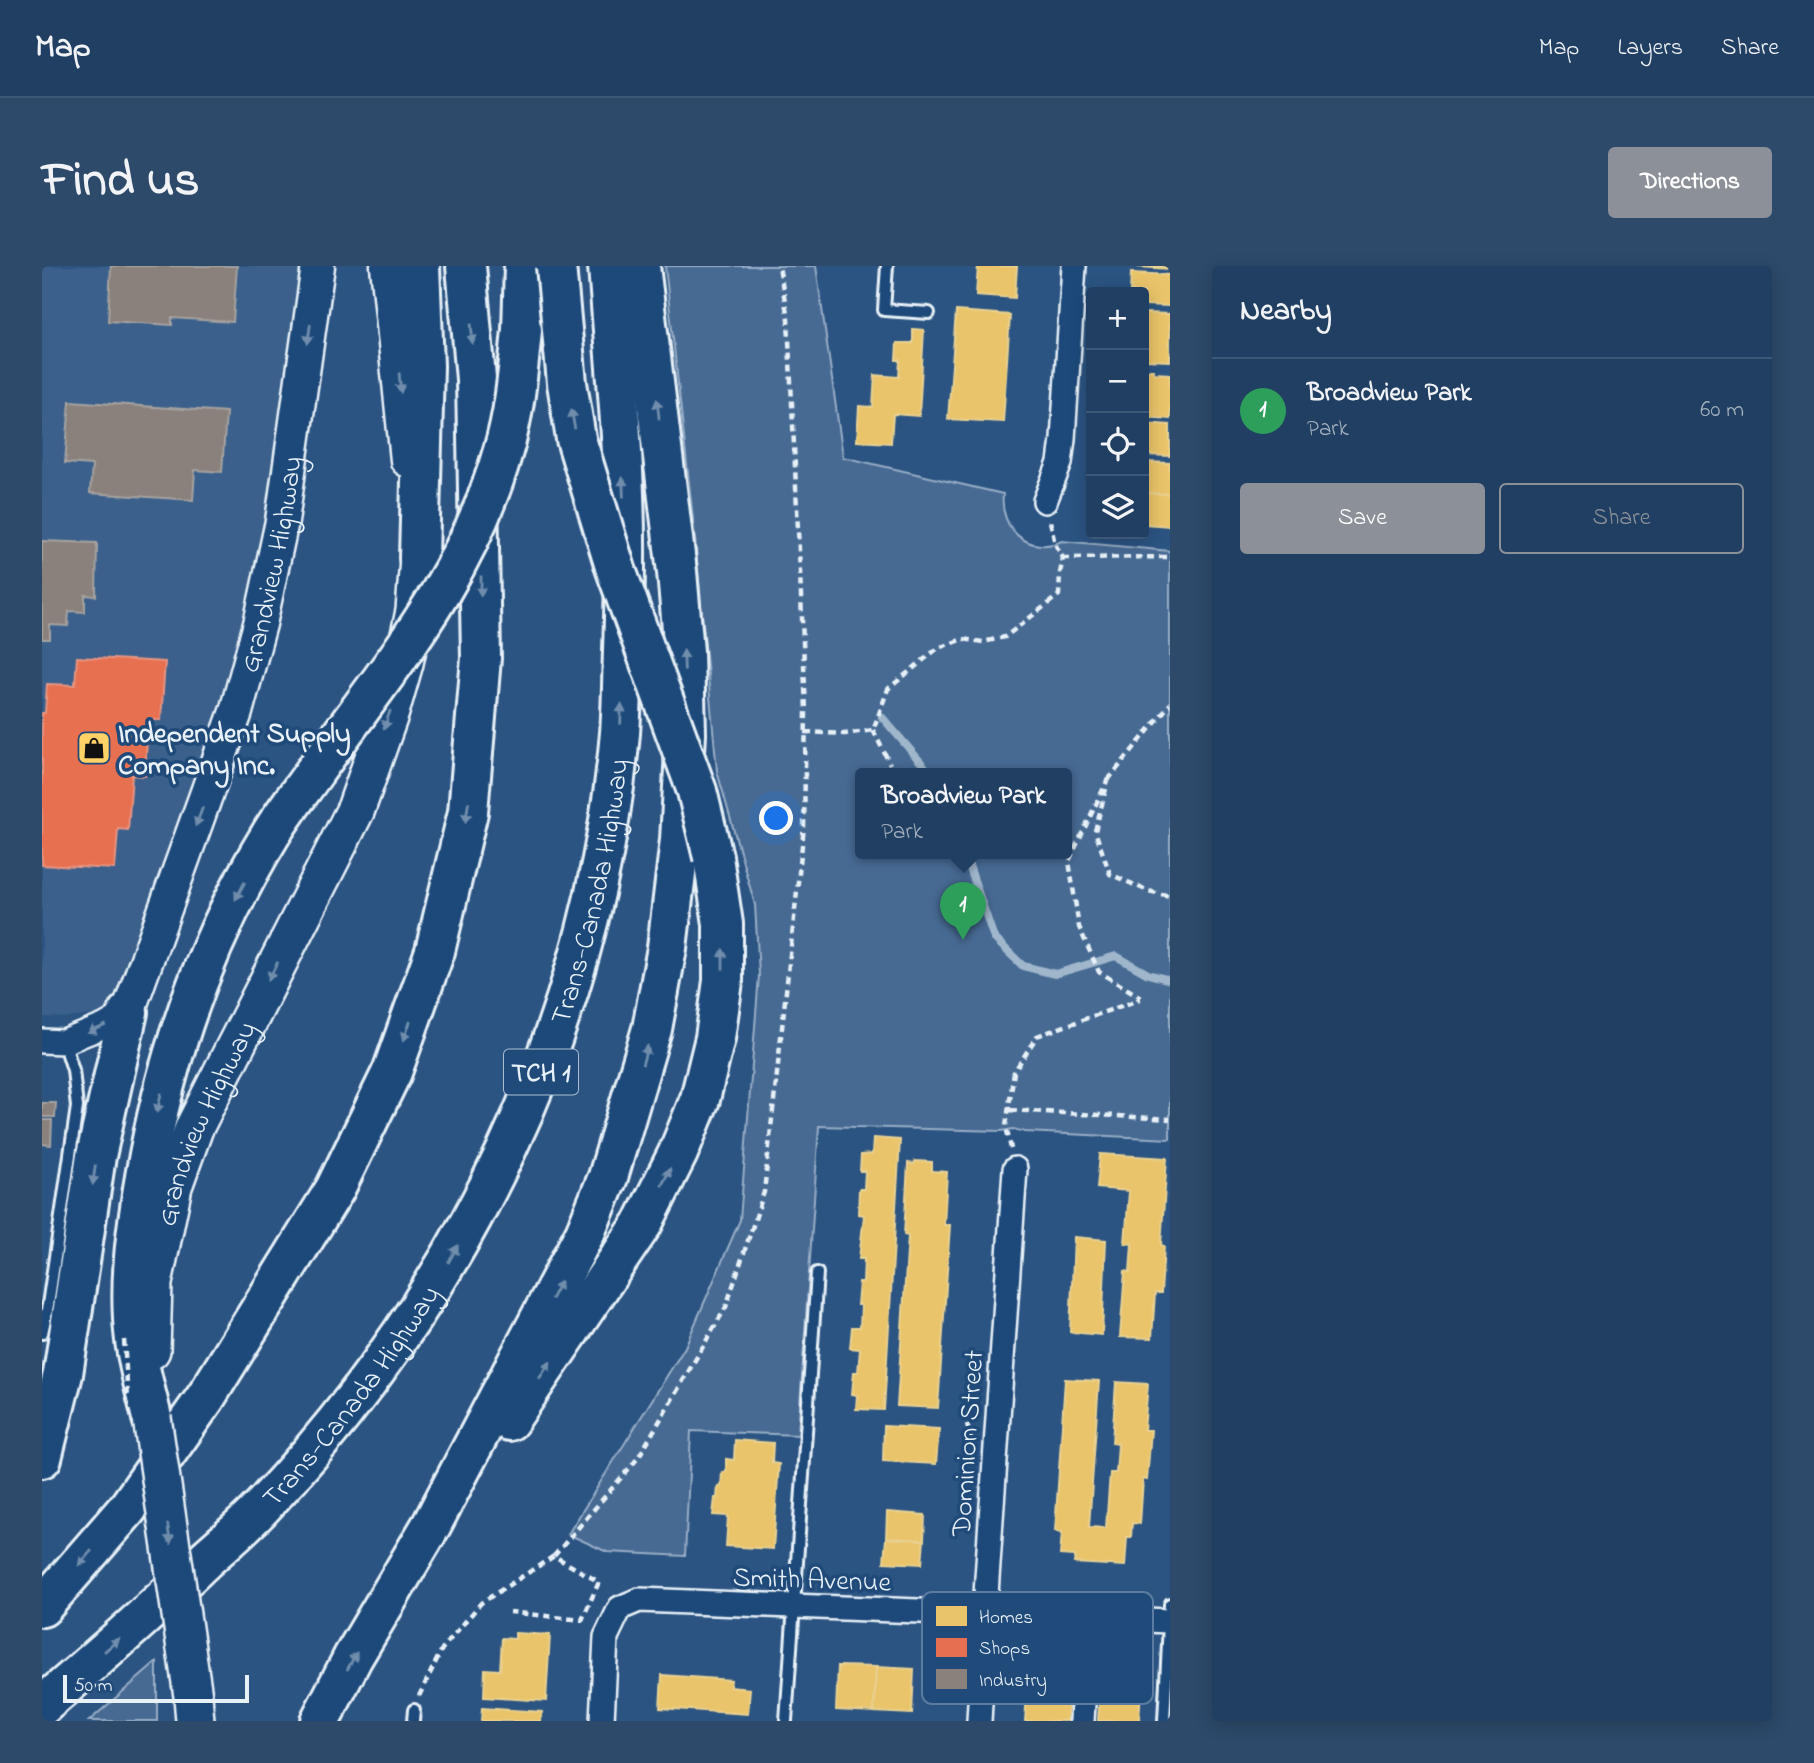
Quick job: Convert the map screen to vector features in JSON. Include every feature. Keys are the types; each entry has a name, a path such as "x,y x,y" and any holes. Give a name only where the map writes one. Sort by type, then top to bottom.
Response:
{"highway":[{"path":"419,558 424,366 420,266"},
{"path":"42,1607 127,1509 206,1397 335,1189 392,1072 435,951 468,812 481,658 481,532 476,379 466,266"},
{"path":"152,1418 135,1249 139,1212 161,1097 183,1019 206,959 273,831 426,619 464,552 504,449 516,390 522,330 524,266"},
{"path":"432,1524 526,1399 643,1223 678,1153 699,1099 715,1038 723,981 723,924 713,857 696,791 616,570 576,439 567,383 556,266"},
{"name":"Trans-Canada Highway","path":"42,1706 151,1612 261,1508 366,1385 448,1262 487,1193 537,1083 580,950 605,846 620,733 625,559 621,439 608,266"},
{"path":"320,1721 432,1524 585,1233 608,1177 652,1029 667,948 680,840 686,734 684,652 677,572 640,266"},
{"path":"42,1458 63,1374 96,1156 128,1012"}],"main road":[{"name":"Grandview Highway","path":"128,1012 232,724 260,624 282,521 318,266"},
{"path":"387,266 419,558"},
{"name":"Grandview Highway","path":"143,1334 164,1222 194,1128 356,809 404,663 415,611 419,558"},
{"path":"152,1418 194,1709"}],"street":[{"path":"1045,501 1060,463 1063,439 1074,266"},
{"path":"53,1042 104,1026 128,1012"},
{"name":"Dominion Street","path":"986,1592 1015,1169"},
{"name":"Smith Avenue","path":"602,1721 606,1637 620,1608 639,1600 922,1611"}],"lane":[{"path":"887,266 884,310 929,313"},
{"path":"42,1333 77,1107 73,1070 53,1042"},
{"path":"786,1721 817,1273"},
{"path":"1164,1721 1170,1615"}],"path":[{"path":"890,764 873,730 888,689 938,648 963,639 983,642 1005,637 1059,595 1063,558 1055,544 1045,501"},
{"path":"1063,558 1170,557"},
{"path":"1072,855 1108,779 1170,704"},
{"path":"805,732 845,734 873,730"},
{"path":"1108,779 1095,831 1110,874 1148,891 1170,897"},
{"path":"1015,1169 1006,1126 1014,1072 1037,1035 1138,1000 1139,996 1099,972 1086,947 1079,927 1070,859"},
{"path":"1010,1110 1170,1119"},
{"path":"413,1716 442,1649 481,1603 554,1556 599,1582 582,1620 510,1612"}],"shaded area":[{"path":"42,266 305,266 277,474 247,633 125,990 108,1013 68,1018 42,1017"},
{"path":"665,266 816,266 843,457 1003,494 1003,506 1011,528 1027,542 1050,545 1062,541 1170,551 1170,1139 1025,1132 1013,1129 1001,1131 819,1126 798,1435 691,1431 685,1556 607,1552 568,1534 685,1347 740,1220 759,975 755,905 717,771"},
{"path":"157,1662 157,1721 89,1721"}],"building: Homes":[{"path":"978,266 1017,266 1015,298 976,295"},
{"path":"1170,266 1170,269 1138,267"},
{"path":"1131,273 1170,275 1170,306 1149,305 1149,287 1130,287"},
{"path":"956,311 1010,315 1003,422 948,419"},
{"path":"1149,313 1170,314 1170,361 1149,360"},
{"path":"913,329 924,330 919,416 893,414 891,443 857,441 859,406 873,407 875,375 899,377 897,343 913,343"},
{"path":"1149,370 1170,374 1170,419 1149,417"},
{"path":"1149,423 1170,425 1170,456 1149,455"},
{"path":"1149,462 1170,463 1170,494 1149,493"},
{"path":"1149,493 1170,494 1170,526 1149,524"},
{"path":"873,1138 900,1140 884,1410 856,1409 857,1395 852,1394 860,1349 850,1348 852,1327 860,1327 861,1305 857,1305 859,1282 863,1282 864,1259 859,1259 864,1215 858,1214 859,1189 864,1189 865,1171 860,1171 861,1155 872,1154"},
{"path":"1100,1154 1167,1158 1161,1245 1164,1246 1161,1293 1155,1293 1152,1338 1120,1337 1125,1271 1130,1272 1132,1244 1125,1243 1129,1191 1097,1188"},
{"path":"915,1161 932,1162 932,1171 947,1172 944,1225 950,1225 938,1408 897,1406 908,1236 904,1235 908,1163 914,1164"},
{"path":"1074,1237 1106,1240 1102,1335 1070,1332"},
{"path":"1065,1379 1099,1381 1089,1527 1106,1528 1110,1473 1116,1473 1118,1444 1112,1443 1116,1382 1148,1384 1144,1430 1151,1430 1147,1480 1143,1479 1140,1524 1132,1523 1131,1537 1127,1537 1125,1566 1074,1563 1075,1556 1060,1555 1062,1532 1055,1531"},
{"path":"884,1426 939,1429 936,1464 883,1461"},
{"path":"735,1440 773,1443 772,1463 779,1464 773,1549 726,1546 728,1516 713,1515 722,1472 726,1472 726,1459 734,1460"},
{"path":"887,1512 925,1515 924,1540 886,1538"},
{"path":"886,1538 924,1540 922,1564 884,1562"},
{"path":"515,1633 550,1635 546,1701 484,1697 485,1669 500,1670 502,1638 515,1639"},
{"path":"838,1666 876,1667 874,1712 836,1710"},
{"path":"876,1667 914,1669 912,1714 874,1712"},
{"path":"662,1675 731,1680 730,1687 750,1689 748,1714 660,1708"},
{"path":"1026,1704 1068,1704 1067,1721 1025,1721"},
{"path":"1099,1704 1140,1704 1139,1721 1098,1721"},
{"path":"482,1708 542,1712 541,1721 481,1721"}],"building: Shops":[{"name":"Independent Supply Company Inc.","path":"77,657 165,662 161,720 148,720 145,776 132,775 128,830 118,829 115,869 42,865 42,713 45,713 47,684 75,685"}],"building: Industry":[{"path":"111,266 237,266 233,322 172,318 172,325 108,321"},
{"path":"70,401 226,412 222,472 195,470 193,500 90,493 92,465 65,463"},
{"path":"42,541 97,543 96,596 85,595 85,612 69,611 68,626 50,625 50,639 42,639"},
{"path":"42,1103 56,1103 55,1117 42,1117"},
{"path":"42,1120 52,1120 51,1145 42,1144"}],"waterway":[{"path":"882,717 926,768"},
{"path":"967,859 994,938 1023,966 1055,974 1116,956 1148,974 1170,980"}],"place":[{"name":"Independent Supply Company Inc.","path":"94,748"},
{"name":"Broadview Park","path":"963,940"}]}
